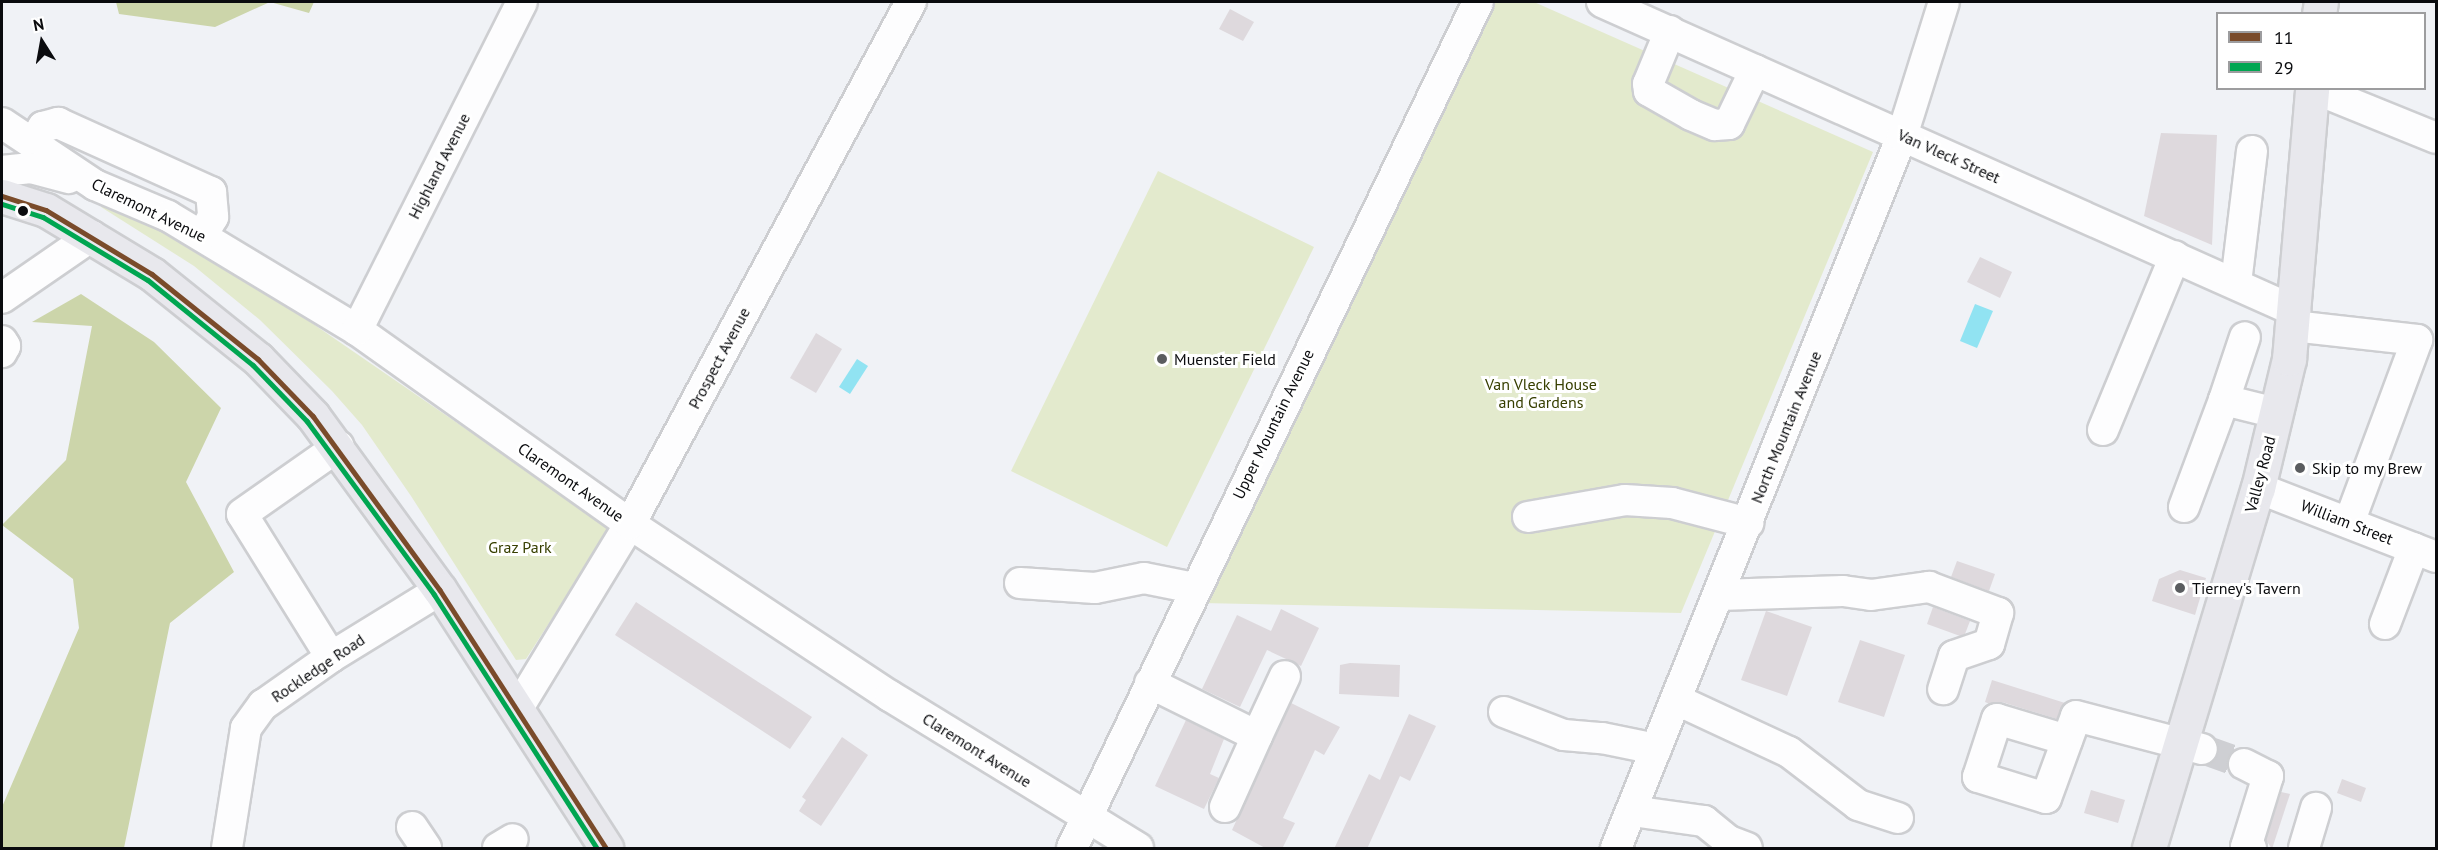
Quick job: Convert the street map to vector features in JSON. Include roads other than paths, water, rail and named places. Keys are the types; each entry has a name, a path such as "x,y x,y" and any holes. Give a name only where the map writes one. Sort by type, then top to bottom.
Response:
{"main road":[{"name":"Valley Road","path":"2149,849 2191,746 2276,413 2294,319 2312,90"},
{"path":"2,196 46,210 152,274 225,331 286,387 339,446 440,590 518,708 606,849"}],"street":[{"name":"Highland Avenue","path":"357,330 522,2"},
{"name":"Prospect Avenue","path":"518,708 630,524 911,2"},
{"name":"Upper Mountain Avenue","path":"1072,849 1194,588 1478,2"},
{"name":"Van Vleck Street","path":"1602,2 2236,283 2294,319 2416,340 2349,523"},
{"name":"North Mountain Avenue","path":"1616,849 1902,135 1944,2"},
{"path":"1670,32 1648,84 1649,91 1691,115 1715,124 1729,124 1755,70"},
{"path":"2317,90 2436,138"},
{"name":"Claremont Avenue","path":"2,123 95,185 202,235 357,330 630,524 890,696 1138,849"},
{"path":"33,144 43,127 58,123 211,192 213,217 202,235"},
{"path":"2236,283 2252,151"},
{"path":"2,171 31,168 95,185"},
{"path":"2,298 92,236"},
{"path":"2103,430 2175,256"},
{"path":"2184,507 2245,337"},
{"path":"2,341 5,346 2,352"},
{"path":"2224,400 2276,413"},
{"path":"331,657 242,514 339,446"},
{"name":"William Street","path":"2258,488 2425,553"},
{"path":"1528,518 1625,500 1672,503 1743,536"},
{"path":"2385,624 2425,553"},
{"path":"1020,583 1095,588 1144,578 1194,588"},
{"path":"1719,595 1843,591 1871,595 1929,587 1998,613 1989,644 1954,656 1943,689"},
{"name":"Rockledge Road","path":"227,849 246,729 263,705 331,657 440,590"},
{"path":"1225,807 1285,676"},
{"path":"1150,683 1257,736"},
{"path":"1677,700 1789,752 1858,805 1898,818"},
{"path":"1504,712 1564,735 1656,749"},
{"path":"2067,740 2076,716 2191,746"},
{"path":"2244,764 2268,776 2246,847 2251,849"},
{"path":"2304,849 2316,808"},
{"path":"1632,811 1704,821 1729,841 1747,849"}],"water":[{"path":"1975,304 1993,311 1977,348 1960,341"},
{"path":"857,359 868,366 850,394 839,387"}],"tunnel":[{"path":"2202,749 2244,764"}],"place":[{"name":"Muenster Field","path":"1162,359"},
{"name":"Skip to my Brew","path":"2300,468"},
{"name":"Tierney's Tavern","path":"2180,588"}],"park label":[{"name":"Van Vleck House and Gardens","path":"1541,393"},
{"name":"Graz Park","path":"520,547"}]}
